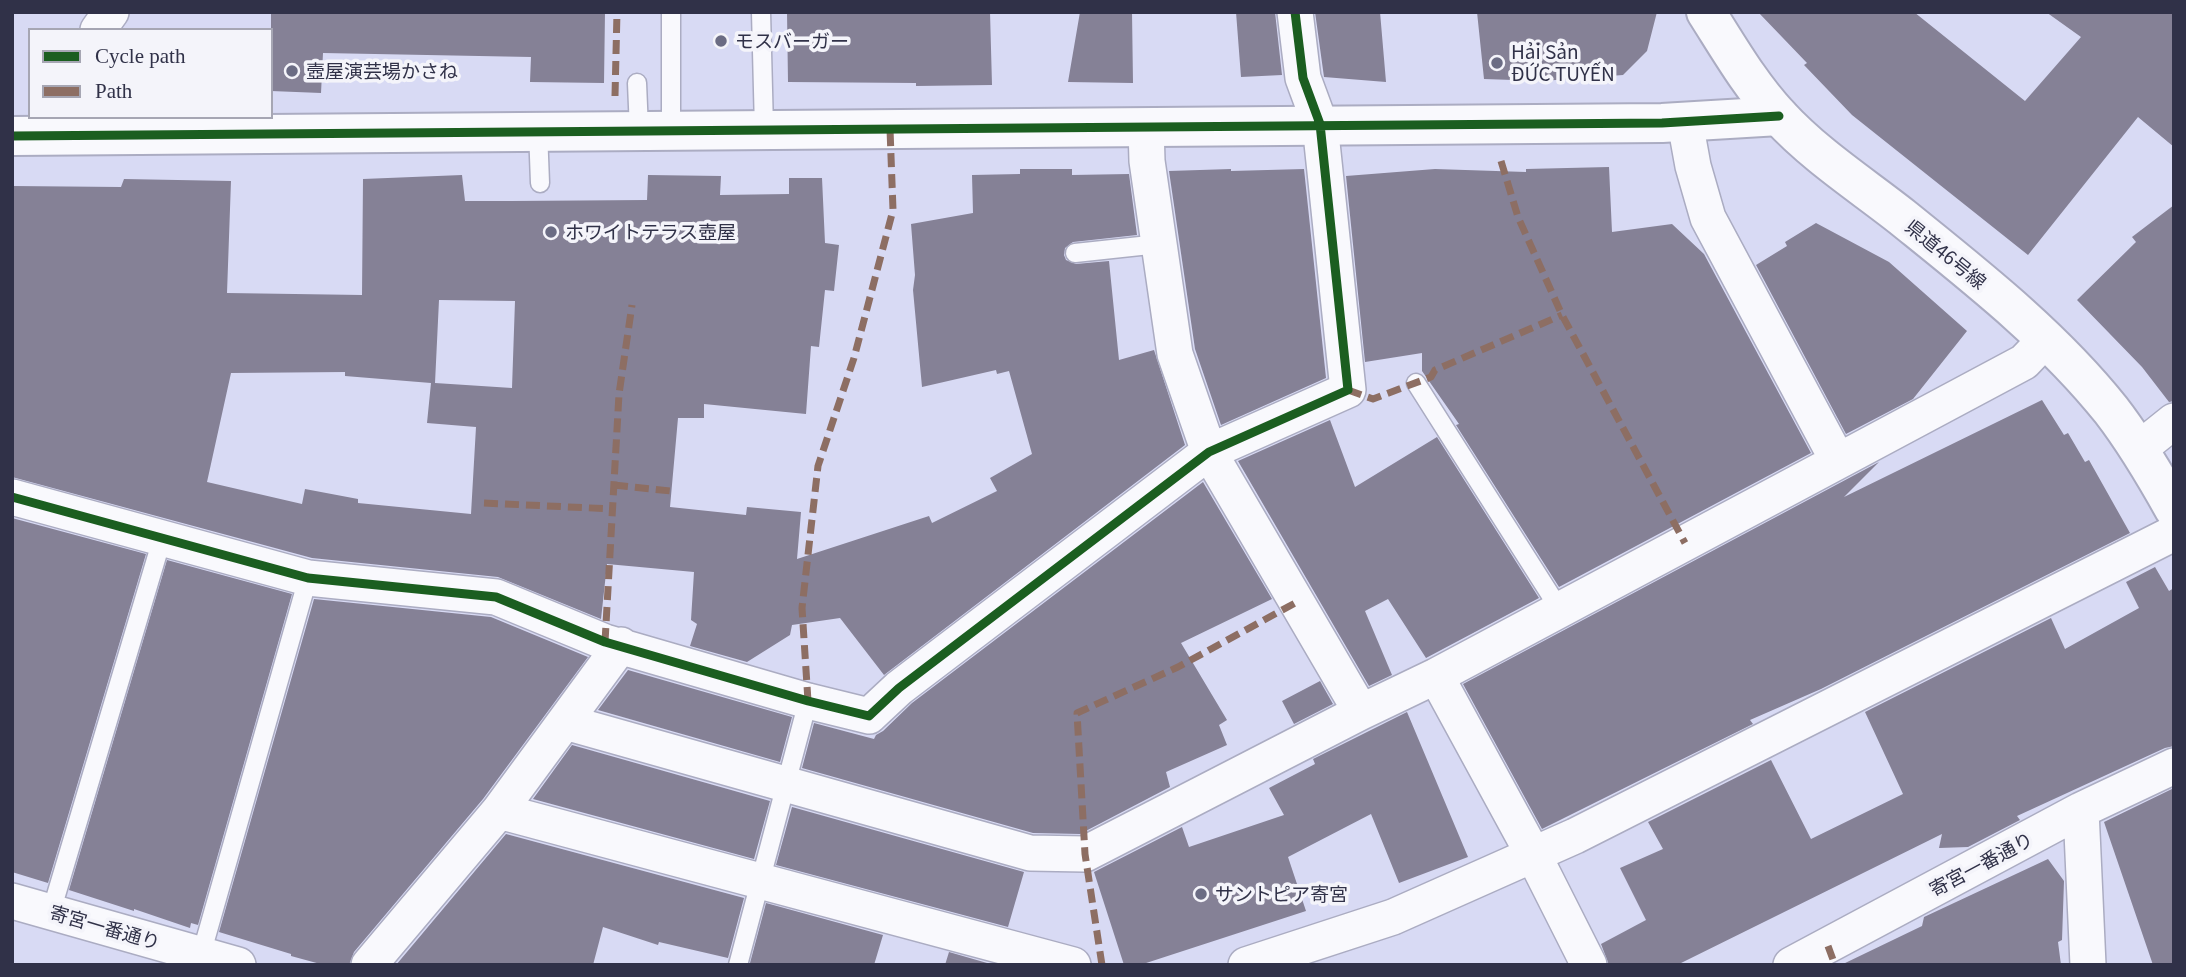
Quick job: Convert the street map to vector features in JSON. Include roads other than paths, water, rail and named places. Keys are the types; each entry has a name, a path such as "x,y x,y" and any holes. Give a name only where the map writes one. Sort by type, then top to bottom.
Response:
{"street":[{"path":"99,28 111,12"},
{"path":"12,497 308,578 496,597 605,642 869,716 900,688 1209,452 1348,390 1320,124 1303,78 1295,12"},
{"name":"県道46号線","path":"1706,12 1752,83 1779,116 1819,154 1949,256 2046,339 2111,410 2174,509"},
{"path":"18,133 1685,122 1779,116"},
{"path":"1685,122 1693,166 1708,218 1838,461"},
{"path":"1146,127 1147,161 1175,354 1209,452 1361,712"},
{"path":"565,722 1030,853 1085,854 1436,676 2024,362 2046,339"},
{"path":"2138,449 2174,421"},
{"path":"1246,965 1393,917 1600,824 2174,533"},
{"path":"369,965 499,810 621,645"},
{"path":"1436,676 1533,854 1588,965"},
{"name":"寄宮一番通り","path":"1791,965 2081,810 2174,766"},
{"path":"499,810 1073,965"},
{"path":"2081,810 2088,965"},
{"name":"寄宮一番通り","path":"12,901 238,965"}],"lane":[{"path":"655,130 671,12"},
{"path":"761,12 764,129"},
{"path":"637,83 655,130"},
{"path":"538,130 540,183"},
{"path":"1075,253 1159,244"},
{"path":"1416,383 1560,610"},
{"path":"51,912 162,539"},
{"path":"201,955 308,578"},
{"path":"738,965 808,701"}],"place":[{"name":"モスバーガー","path":"721,41"},
{"name":"Hải Sản ĐỨC TUYẾN","path":"1497,63"},
{"name":"壼屋演芸場かさね","path":"292,71"},
{"name":"ホワイトテラス壺屋","path":"551,232"},
{"name":"サントピア寄宮","path":"1201,894"}]}
